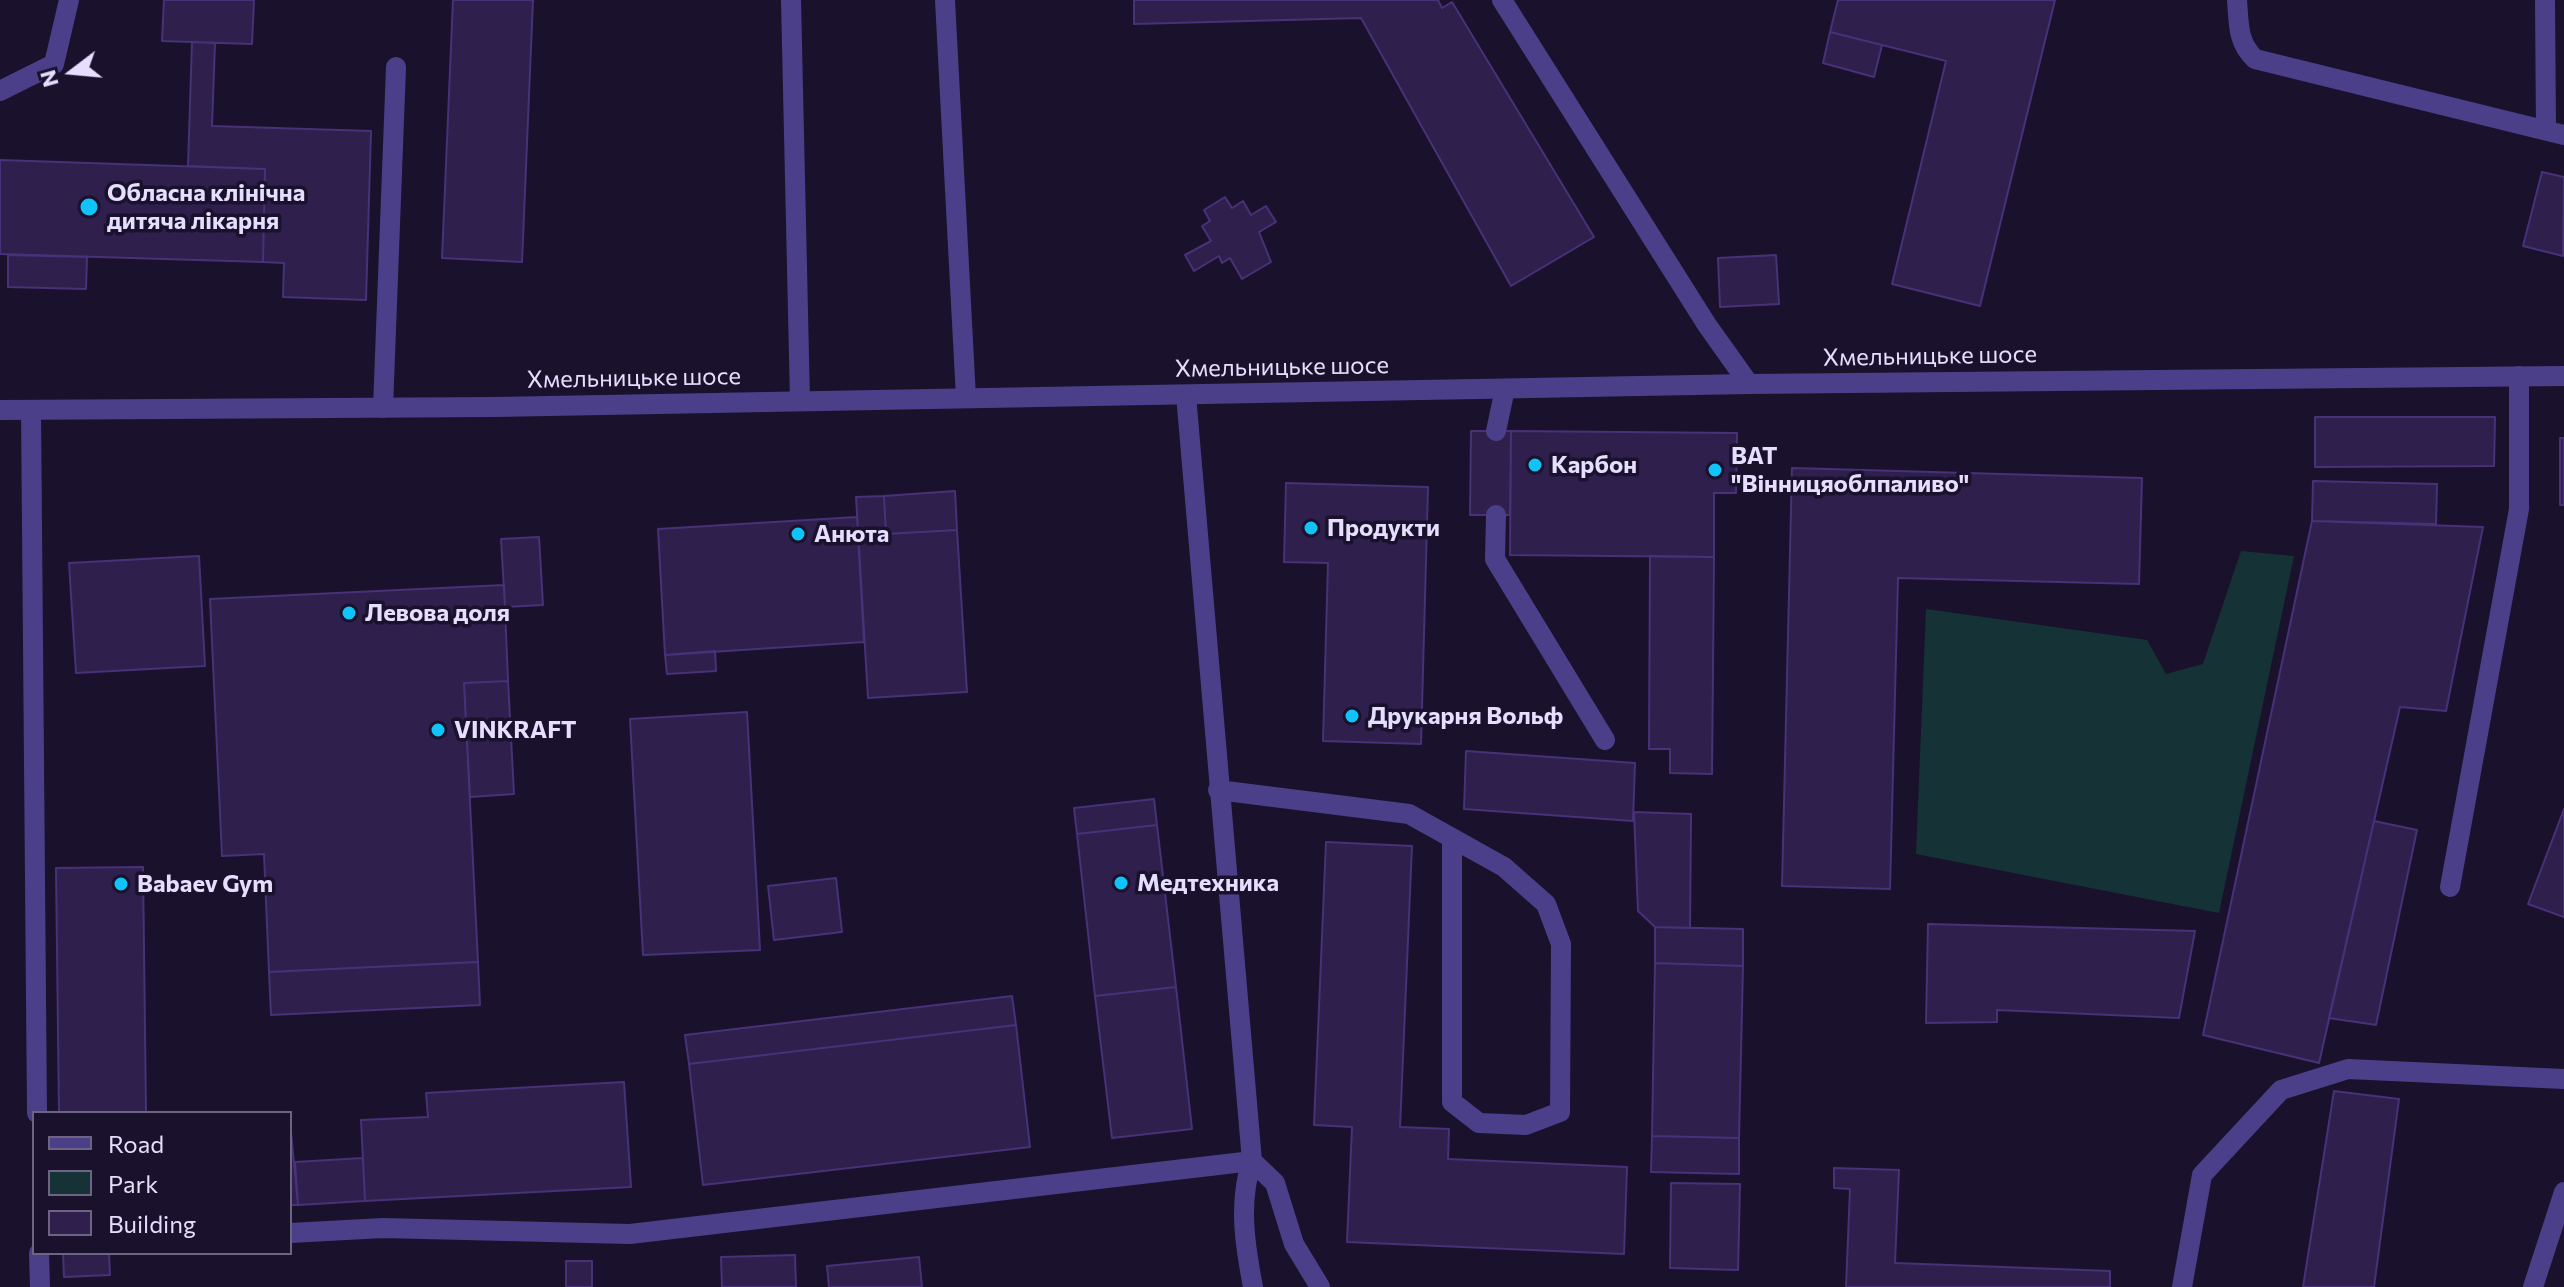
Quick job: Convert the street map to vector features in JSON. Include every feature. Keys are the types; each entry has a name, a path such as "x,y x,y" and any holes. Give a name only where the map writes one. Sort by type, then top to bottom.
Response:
{"street":[{"path":"0,91 54,64 69,0"},
{"path":"791,0 800,401"},
{"path":"945,0 966,398"},
{"path":"1502,0 1707,325 1749,384"},
{"path":"2237,0 2240,36 2245,50 2255,59 2555,133 2545,0"},
{"path":"383,408 396,67"},
{"path":"2450,887 2519,509 2519,376"},
{"name":"Хмельницьке шосе","path":"0,410 383,408 1749,384 2564,376"},
{"path":"1496,431 1505,389"},
{"path":"1186,395 1252,1161 1243,1187 1247,1254 1253,1287"},
{"path":"31,410 37,1111"},
{"path":"1496,515 1495,559 1605,740"},
{"path":"1218,790 1409,814 1504,867 1546,904 1561,944 1560,1112 1526,1125 1479,1123 1452,1102 1452,838"},
{"path":"2182,1287 2202,1175 2281,1090 2348,1069 2564,1079"},
{"path":"292,1233 383,1228 630,1234 1252,1161"},
{"path":"1252,1161 1275,1183 1294,1244 1320,1287"},
{"path":"2533,1287 2564,1192"},
{"path":"39,1255 40,1287"}],"green space":[{"path":"2241,551 2294,556 2219,913 1916,854 1926,609 2147,640 2166,674 2203,664"}],"building":[{"path":"164,0 254,0 252,44 162,41"},
{"path":"453,0 533,0 522,262 442,258"},
{"path":"1134,0 1438,0 1442,8 1452,2 1594,237 1511,286 1361,18 1134,24"},
{"path":"1838,0 2055,0 1980,306 1892,284 1946,61 1830,32"},
{"path":"1830,32 1882,45 1874,77 1823,63"},
{"path":"192,42 215,43 212,126 371,131 366,300 283,297 284,263 263,262 265,169 188,166"},
{"path":"0,160 265,169 263,262 0,254"},
{"path":"2542,172 2564,177 2563,256 2523,246"},
{"path":"1225,197 1232,208 1243,201 1251,215 1266,206 1276,222 1259,232 1271,262 1242,279 1230,258 1222,263 1219,256 1194,271 1185,255 1211,241 1202,226 1210,221 1204,210"},
{"path":"8,255 87,257 86,289 8,287"},
{"path":"1776,255 1779,304 1720,307 1718,258"},
{"path":"2315,417 2495,417 2494,466 2315,467"},
{"path":"1471,431 1511,431 1510,515 1470,515"},
{"path":"1511,431 1737,433 1736,493 1714,493 1714,557 1510,555"},
{"path":"2560,438 2564,438 2564,505 2560,505"},
{"path":"1792,468 2142,478 2139,584 1898,578 1890,889 1782,886"},
{"path":"2313,481 2437,484 2436,524 2312,521"},
{"path":"1286,483 1428,487 1421,744 1323,741 1328,563 1284,562"},
{"path":"955,491 957,530 886,534 884,496"},
{"path":"884,496 886,534 957,530 967,692 868,698 856,497"},
{"path":"857,517 864,642 665,655 658,529"},
{"path":"2312,521 2483,527 2446,711 2400,707 2319,1063 2203,1035"},
{"path":"539,537 543,605 505,607 501,539"},
{"path":"199,556 205,666 76,673 69,563"},
{"path":"1650,556 1714,557 1712,774 1670,773 1670,749 1649,749"},
{"path":"504,585 508,681 464,683 478,962 269,972 264,854 222,856 210,599"},
{"path":"715,651 716,671 667,674 665,655"},
{"path":"508,681 514,794 470,797 464,683"},
{"path":"747,712 760,950 643,955 630,719"},
{"path":"1466,751 1635,763 1633,821 1464,809"},
{"path":"1154,799 1157,825 1077,834 1074,808"},
{"path":"2564,809 2564,917 2528,904"},
{"path":"1634,812 1691,814 1690,928 1655,927 1638,911"},
{"path":"2374,821 2417,830 2376,1025 2329,1018"},
{"path":"1157,825 1176,987 1095,996 1077,834"},
{"path":"1326,842 1412,846 1400,1127 1449,1129 1448,1159 1627,1167 1624,1254 1347,1242 1352,1127 1314,1125"},
{"path":"143,867 146,1111 59,1111 56,868"},
{"path":"836,878 842,932 774,940 768,886"},
{"path":"1928,924 2195,931 2179,1018 1997,1010 1997,1022 1926,1023"},
{"path":"1655,927 1743,929 1743,966 1655,963"},
{"path":"478,962 480,1005 271,1015 269,972"},
{"path":"1655,963 1743,966 1739,1138 1652,1136"},
{"path":"1176,987 1192,1129 1112,1138 1095,996"},
{"path":"1012,996 1016,1025 689,1064 685,1035"},
{"path":"1016,1025 1030,1147 703,1185 689,1064"},
{"path":"624,1082 631,1187 365,1201 361,1120 428,1117 426,1093"},
{"path":"2334,1091 2399,1099 2374,1287 2303,1287"},
{"path":"1652,1136 1739,1138 1739,1174 1651,1172"},
{"path":"292,1143 298,1205 292,1205"},
{"path":"363,1158 365,1201 298,1205 295,1162"},
{"path":"1834,1168 1899,1170 1895,1263 2110,1271 2110,1287 1846,1287 1850,1189 1834,1188"},
{"path":"1671,1183 1740,1184 1738,1270 1670,1268"},
{"path":"63,1255 109,1255 110,1275 64,1277"},
{"path":"795,1255 796,1287 722,1287 721,1257"},
{"path":"919,1257 922,1287 829,1287 827,1266"},
{"path":"566,1261 592,1261 592,1287 566,1287"}],"place":[{"name":"Обласна клінічна дитяча лікарня","path":"89,207"},
{"name":"Карбон","path":"1535,465"},
{"name":"ВАТ \"Вінницяоблпаливо\"","path":"1715,470"},
{"name":"Продукти","path":"1311,528"},
{"name":"Анюта","path":"798,534"},
{"name":"Левова доля","path":"349,613"},
{"name":"Друкарня Вольф","path":"1352,716"},
{"name":"VINKRAFT","path":"438,730"},
{"name":"Медтехника","path":"1121,883"},
{"name":"Babaev Gym","path":"121,884"}]}
